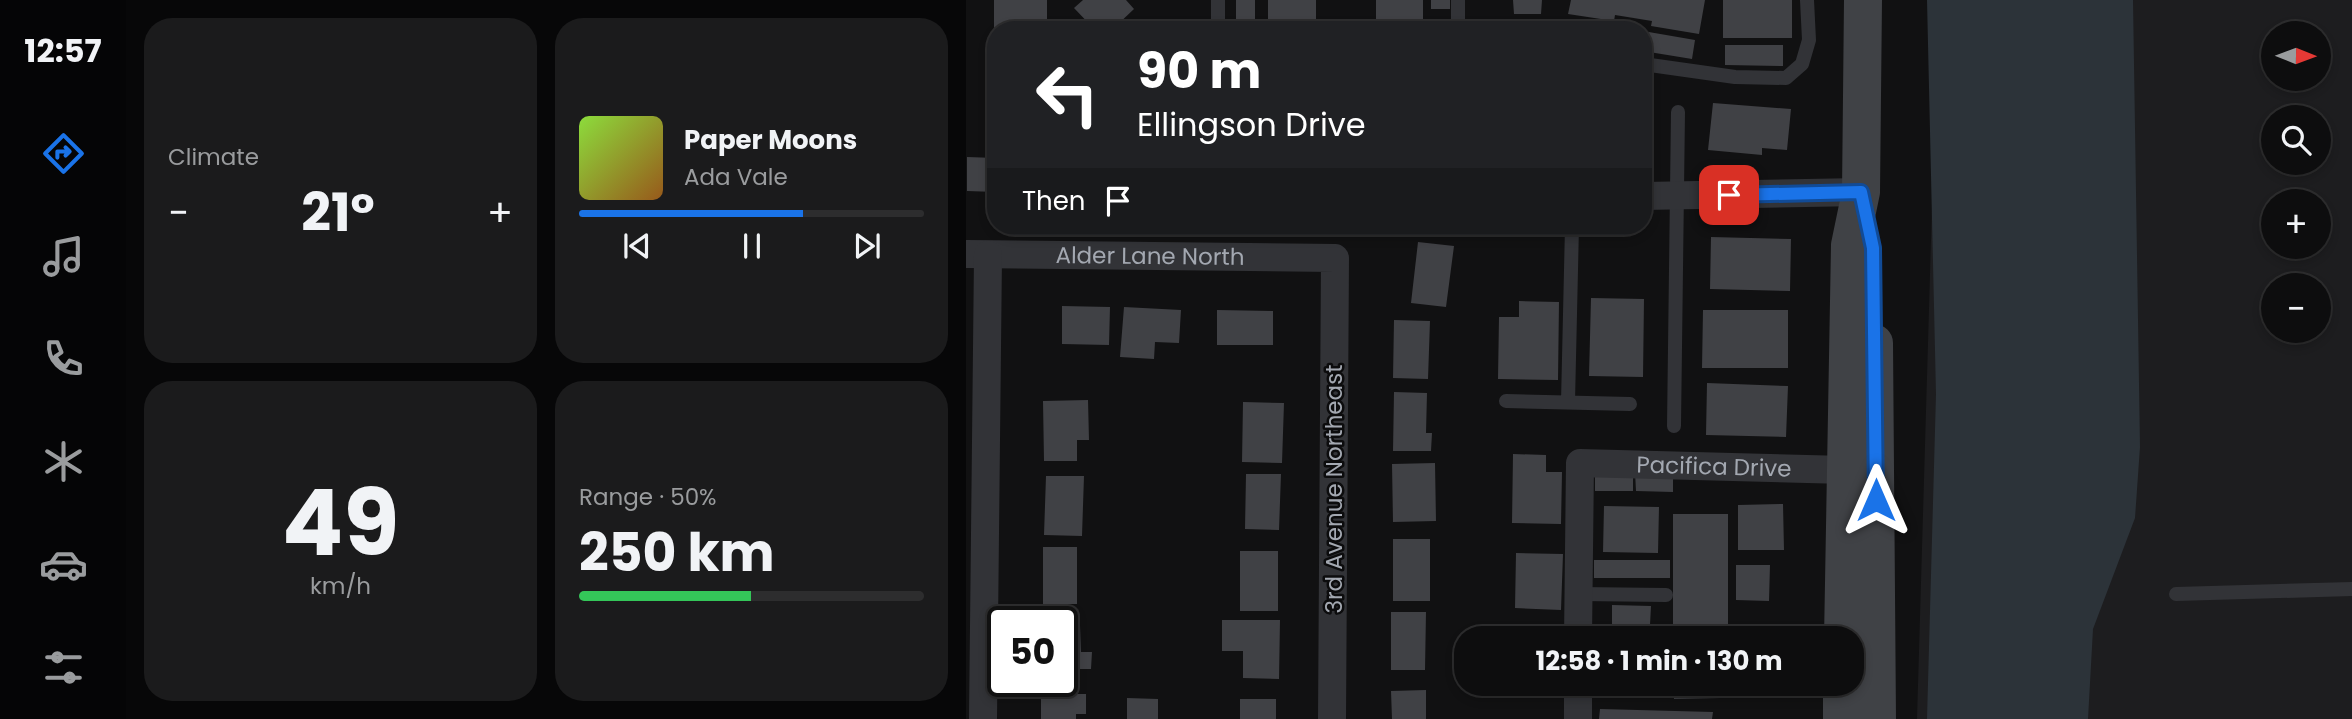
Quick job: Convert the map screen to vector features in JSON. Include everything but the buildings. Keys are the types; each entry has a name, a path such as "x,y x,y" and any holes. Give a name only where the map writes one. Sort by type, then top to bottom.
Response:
{"main road":[{"path":"1843,626 1850,245 1861,192 1863,0"},
{"path":"1861,192 1873,248 1877,719"},
{"path":"1842,696 1842,719"}],"street":[{"path":"1652,197 1861,192"},
{"path":"977,254 983,719"},
{"name":"Alder Lane North","path":"977,254 1335,258"},
{"name":"3rd Avenue Northeast","path":"1332,719 1335,258"},
{"name":"Pacifica Drive","path":"1579,594 1580,463 1846,470"},
{"path":"1578,626 1579,594"},
{"path":"1578,696 1578,719"}],"lane":[{"path":"1218,0 1218,21"},
{"path":"1458,0 1458,21"},
{"path":"1652,65 1735,77 1786,78 1802,64 1809,40 1807,0"},
{"path":"1674,426 1678,112"},
{"path":"1568,402 1572,235"},
{"path":"1506,401 1630,404"},
{"path":"2176,594 2352,589"},
{"path":"1579,594 1666,595"}],"shaded area":[{"path":"1927,0 2133,0 2140,447 2135,518 2093,629 2088,719 1927,719 1936,394"},
{"path":"1938,0 2352,0 2352,719 1917,719"}],"route":[{"path":"1729,195 1861,192 1873,248 1876,500"}]}
